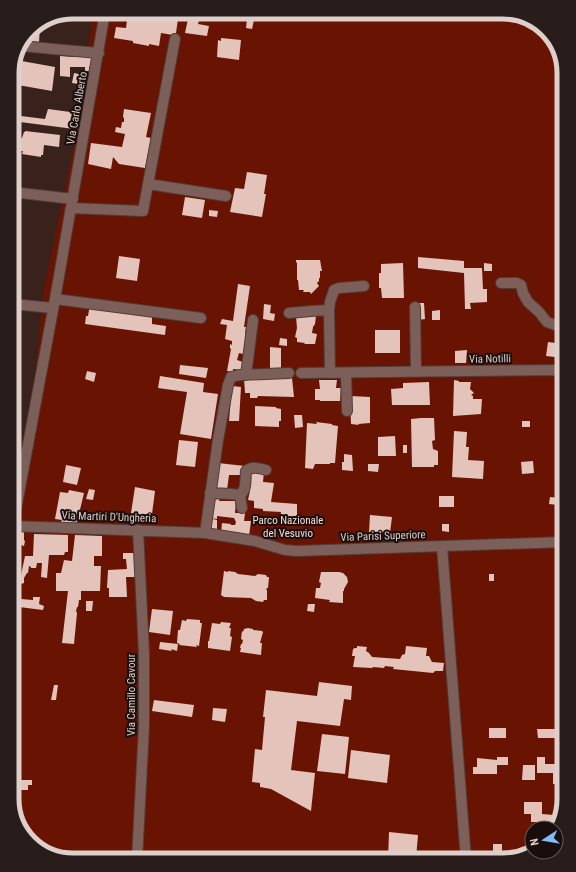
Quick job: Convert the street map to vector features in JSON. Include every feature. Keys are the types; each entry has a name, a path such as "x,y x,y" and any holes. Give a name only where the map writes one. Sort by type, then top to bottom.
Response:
{"street":[{"name":"Via Carlo Alberto","path":"19,495 104,19"},
{"path":"19,193 72,203 144,211 174,39"},
{"path":"26,46 99,53"},
{"path":"148,184 226,196"},
{"path":"501,282 517,283 521,285 528,302 547,322 557,326"},
{"path":"330,373 329,310 334,290 339,288 364,286"},
{"path":"19,304 54,304 201,318"},
{"path":"415,307 416,372"},
{"path":"290,313 329,310"},
{"path":"246,375 253,320"},
{"name":"Via Notilli","path":"301,373 557,370"},
{"path":"205,533 218,440 231,377 240,375 289,373"},
{"path":"346,373 348,410"},
{"path":"242,508 240,495 243,493 246,471 249,469 258,468 266,470"},
{"path":"210,493 240,495"},
{"name":"Via Martiri D'Ungheria","path":"19,528 138,530 205,533"},
{"name":"Via Camillo Cavour","path":"137,853 144,726 144,654 138,530"},
{"name":"Via Parisi Superiore","path":"205,533 255,541 285,550 297,551 557,542"},
{"path":"442,546 465,853"}],"green space":[{"name":"Parco Nazionale del Vesuvio","path":"93,19 507,19 530,26 546,40 550,46 557,66 557,806 553,820 524,820 524,849 510,853 69,853 56,850 43,844 30,832 26,826 19,806 19,467 35,375 44,288 94,55 88,46"}],"building":[{"path":"127,19 178,19 176,33 173,33 173,35 161,33 159,46 149,44 149,46 133,43 133,41 114,38 116,27 126,28"},
{"path":"188,19 199,20 198,24 209,26 207,36 185,33"},
{"path":"247,19 254,20 252,29 246,28"},
{"path":"40,31 39,43 29,42"},
{"path":"221,38 241,40 239,60 217,57 218,40 221,41"},
{"path":"75,52 92,54 91,67 89,67 89,71 85,71 85,67 70,67 70,77 60,76 60,56 74,57"},
{"path":"21,61 55,67 52,91 19,85"},
{"path":"74,73 88,76 85,85 72,83"},
{"path":"48,109 78,113 74,129 20,122 21,116 45,119"},
{"path":"124,109 151,113 146,137 151,138 145,168 119,164 113,157 111,169 88,164 91,143 122,147 125,134 115,132 116,127 121,128 122,122 124,122"},
{"path":"25,132 60,135 59,147 44,145 43,155 41,155 41,157 22,154 23,151 21,151 21,146 19,146 19,138 22,138"},
{"path":"247,172 267,175 264,194 266,194 262,217 230,212 235,188 244,189"},
{"path":"185,197 205,200 202,218 182,215"},
{"path":"209,210 218,211 217,217 209,216"},
{"path":"119,256 140,259 137,281 116,278"},
{"path":"418,257 464,261 464,268 482,268 483,289 487,289 487,302 470,303 471,309 465,309 464,273 418,268"},
{"path":"296,260 320,260 322,271 320,271 320,278 317,283 319,286 311,294 310,292 303,292 304,290 299,290"},
{"path":"403,263 404,298 382,298 381,288 379,288 379,273 381,273 381,264"},
{"path":"484,263 492,264 492,271 484,271"},
{"path":"238,284 250,286 244,327 246,327 245,334 247,334 243,354 239,353 237,360 243,362 242,370 233,369 233,372 227,371 231,349 230,344 232,345 232,341 225,339 227,325 220,324 222,319 233,321"},
{"path":"419,303 424,303 425,319 418,320"},
{"path":"90,304 152,316 152,324 166,326 165,335 85,324"},
{"path":"264,304 271,305 270,313 275,314 274,321 263,319"},
{"path":"440,310 440,320 432,320 432,311"},
{"path":"296,316 316,316 312,333 317,334 315,344 304,344 305,343 297,342 297,338 295,337 297,328"},
{"path":"375,330 400,330 400,353 375,353"},
{"path":"280,338 287,339 287,346 279,345"},
{"path":"548,342 556,343 555,357 546,356"},
{"path":"270,347 281,348 281,368 270,369"},
{"path":"467,350 466,363 455,363 455,351"},
{"path":"180,365 208,368 206,378 179,374"},
{"path":"87,371 96,373 94,382 85,379"},
{"path":"160,376 204,383 203,392 218,394 211,439 180,434 187,392 158,388"},
{"path":"291,376 294,397 258,396 257,398 250,398 250,393 245,393 244,378"},
{"path":"319,380 337,380 336,388 341,388 340,401 315,400 315,389 320,389"},
{"path":"454,380 459,382 471,382 470,389 474,393 471,395 473,396 473,399 482,399 481,414 453,416"},
{"path":"429,382 430,405 392,405 391,389 403,388 403,383"},
{"path":"232,386 241,387 239,421 229,421"},
{"path":"351,396 370,397 370,423 358,424 359,425 351,424"},
{"path":"255,406 276,407 281,409 281,421 279,421 279,427 255,426"},
{"path":"294,415 302,415 303,427 295,428"},
{"path":"434,418 435,440 432,441 433,449 438,451 438,465 434,465 434,467 412,467 411,419"},
{"path":"522,421 530,421 530,427 522,427"},
{"path":"316,422 338,426 335,463 315,464 313,469 305,468 307,423 317,424"},
{"path":"454,431 467,432 466,447 469,447 468,460 484,461 483,479 452,477"},
{"path":"395,436 396,456 378,456 378,437"},
{"path":"179,440 198,442 195,467 176,465"},
{"path":"403,445 407,445 407,453 403,453"},
{"path":"344,454 352,455 353,471 342,470"},
{"path":"533,461 534,473 522,474 521,462"},
{"path":"218,463 245,466 244,473 241,473 240,475 229,475 227,490 214,490"},
{"path":"368,464 379,464 378,472 368,471"},
{"path":"66,465 81,468 77,485 63,482"},
{"path":"249,472 264,472 263,482 274,483 271,502 297,504 297,520 280,520 281,512 263,511 263,509 254,508 254,501 248,500 250,491 248,490"},
{"path":"135,487 155,491 152,514 149,517 131,513"},
{"path":"89,489 95,490 93,500 86,499"},
{"path":"69,490 84,493 77,522 75,524 61,522 62,520 55,519 60,492 68,493"},
{"path":"439,496 454,496 454,507 439,507"},
{"path":"212,497 220,498 219,501 236,501 235,513 245,513 244,521 251,521 249,536 221,533 222,523 235,525 236,522 234,518 217,516 217,519 210,518"},
{"path":"550,497 557,498 557,505 549,504"},
{"path":"370,515 392,517 390,533 369,532"},
{"path":"213,519 217,520 217,532 208,532 209,521"},
{"path":"442,524 449,524 449,532 442,531"},
{"path":"19,532 24,532 24,546 21,545 19,553"},
{"path":"34,534 68,535 68,552 65,552 64,555 49,555 47,578 41,577 42,563 37,563 36,568 31,568 29,566 28,573 24,578 24,583 21,584 20,580 25,556 33,556"},
{"path":"75,535 102,536 102,556 94,556 94,566 101,566 100,591 81,591 81,600 79,600 76,611 74,644 62,643 68,591 56,591 56,573 61,573 64,560 72,561"},
{"path":"123,553 136,553 137,577 126,577 127,597 109,597 109,588 107,588 108,570 127,569 126,559 123,559"},
{"path":"224,571 255,576 258,574 266,575 269,577 268,588 266,590 267,600 264,600 263,602 256,601 251,598 224,597 221,595"},
{"path":"321,572 339,572 343,573 347,577 348,582 343,591 343,603 329,602 330,600 315,598 316,588 320,588 321,583 319,582"},
{"path":"489,574 494,574 494,581 489,581"},
{"path":"33,597 40,597 39,604 44,606 43,610 19,607 21,599 33,600"},
{"path":"86,601 93,601 92,611 86,611"},
{"path":"308,604 315,604 314,612 307,611"},
{"path":"152,609 173,611 170,635 149,632"},
{"path":"187,619 200,620 200,623 202,623 199,646 196,645 197,647 179,645 180,644 177,643 178,630 180,630 182,620 186,621"},
{"path":"221,622 231,623 229,628 231,628 230,636 232,637 230,651 208,648 212,623 220,624"},
{"path":"248,628 263,632 260,643 262,643 261,655 240,652 243,640 241,639 242,631 243,632 244,629"},
{"path":"160,642 178,644 177,651 171,649 172,651 159,649"},
{"path":"357,646 367,647 366,651 372,657 400,659 402,655 405,654 406,646 427,648 426,656 429,656 432,662 444,663 443,671 435,671 433,673 393,669 394,667 385,666 384,668 353,667 355,656 352,656 353,649 357,648"},
{"path":"319,682 352,686 351,700 344,699 340,726 297,721 291,770 315,773 311,811 271,789 260,787 260,783 252,782 255,749 262,750 266,690 317,696"},
{"path":"54,685 58,685 56,700 51,700"},
{"path":"154,700 194,705 192,717 152,711"},
{"path":"213,708 227,709 225,722 212,720"},
{"path":"489,728 506,728 506,738 489,738"},
{"path":"537,729 557,729 557,738 538,738"},
{"path":"322,734 349,737 345,774 317,771"},
{"path":"351,750 390,755 387,783 348,778"},
{"path":"555,753 557,753 557,784 553,784 553,773 537,773 537,757 545,757 545,764 555,764"},
{"path":"497,757 508,757 508,765 497,765 497,774 473,774 473,767 477,767 477,758 497,760"},
{"path":"523,765 535,765 535,780 522,780"},
{"path":"19,780 32,780 32,785 28,785 28,790 21,790 21,785 19,785"},
{"path":"19,790 21,790 20,803"},
{"path":"524,802 542,802 542,814 554,815 553,820 531,820 531,814 524,814"},
{"path":"389,832 418,835 416,853 388,853"},
{"path":"493,844 502,844 502,853 493,853"}]}
